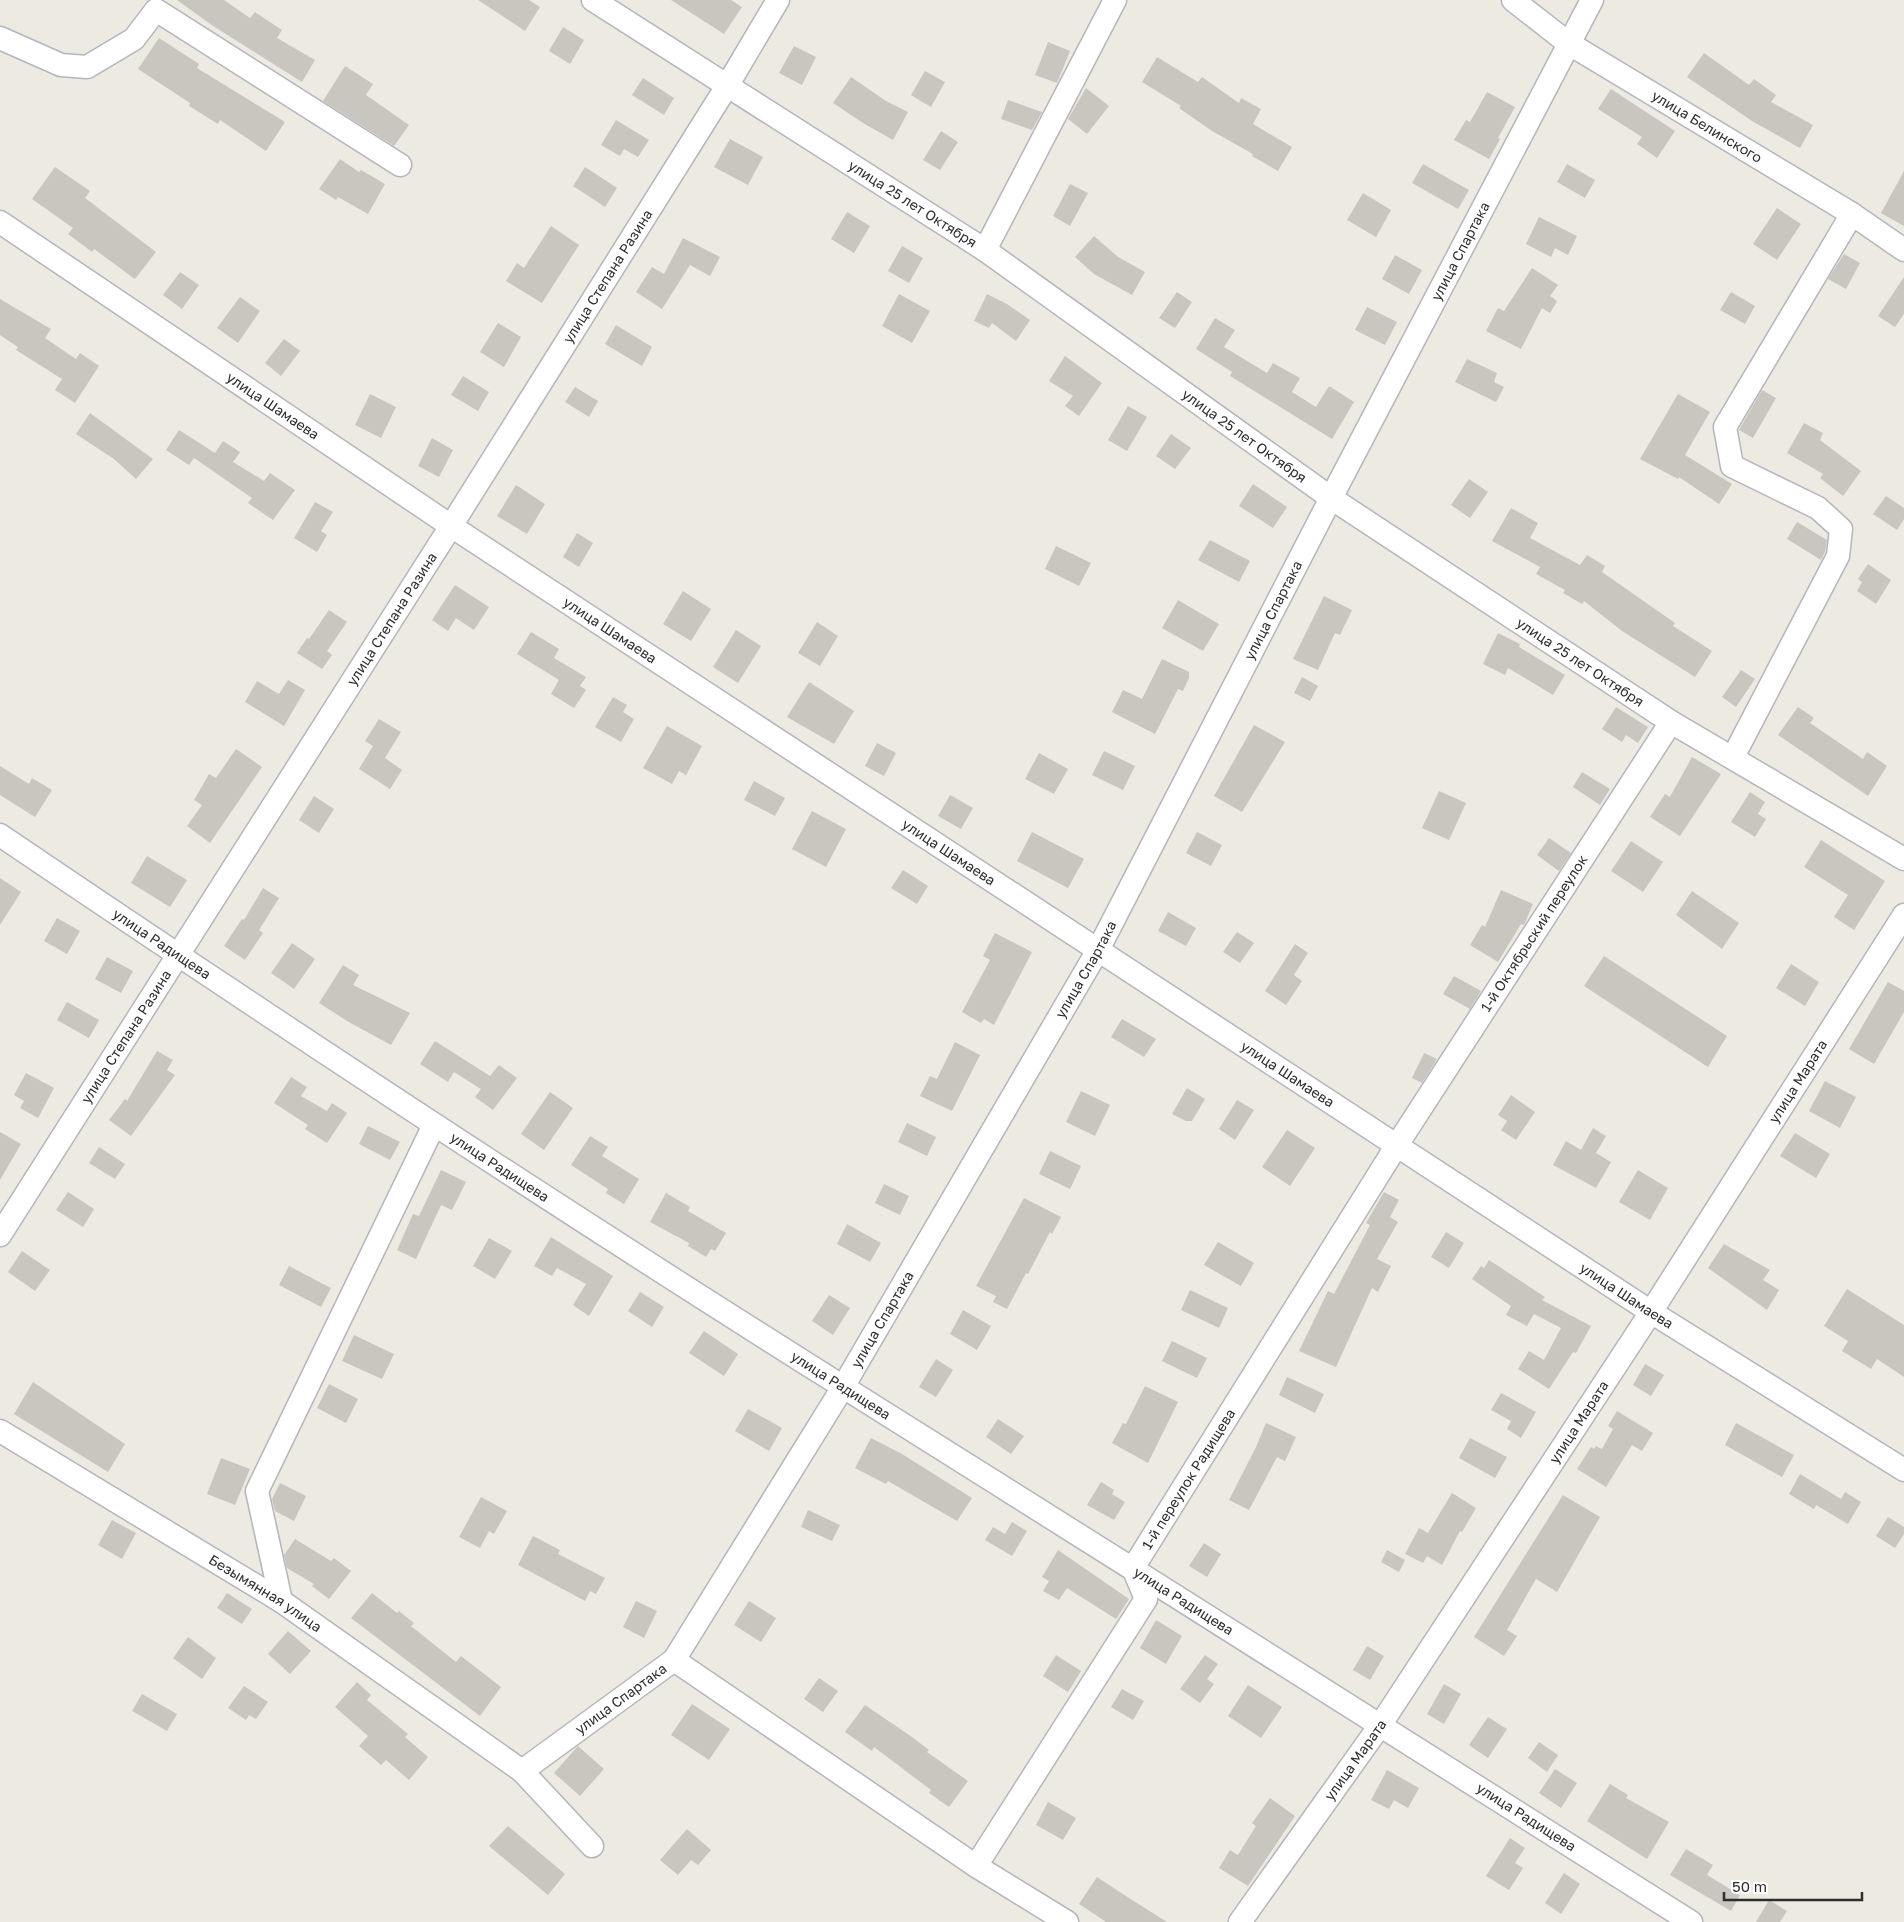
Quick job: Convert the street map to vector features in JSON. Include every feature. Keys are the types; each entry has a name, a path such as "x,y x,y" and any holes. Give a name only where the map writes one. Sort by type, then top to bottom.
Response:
{"street":[{"name":"улица 25 лет Октября","path":"593,0 985,250 1330,498 1671,722 1734,757 1904,860"},
{"name":"улица Степана Разина","path":"0,1235 451,526 727,86 778,0"},
{"path":"985,250 1115,0"},
{"name":"улица Белинского","path":"1513,0 1568,43 1852,214 1904,250"},
{"name":"улица Спартака","path":"522,1770 674,1660 843,1387 1098,950 1330,498 1592,0"},
{"path":"0,38 61,65 87,66 134,38 156,10 400,165"},
{"path":"1734,757 1838,556 1841,529 1818,508 1732,466 1725,427 1852,214"},
{"name":"улица Шамаева","path":"0,222 451,526 1651,1312 1904,1470"},
{"name":"1-й Октябрьский переулок","path":"1398,1145 1671,722"},
{"name":"улица Радищева","path":"0,835 434,1124 843,1387 1133,1568 1691,1922"},
{"name":"улица Марата","path":"1240,1922 1380,1724 1651,1312 1904,915"},
{"path":"281,1601 256,1491 434,1124"},
{"name":"1-й переулок Радищева","path":"1133,1568 1398,1145"},
{"name":"Безымянная улица","path":"0,1431 281,1601 522,1770"},
{"path":"976,1866 1146,1599 1133,1568"},
{"path":"674,1660 976,1866 1067,1922"},
{"path":"522,1770 592,1846"}],"building":[{"path":"177,0 224,0 250,18 255,12 282,30 277,38 315,60 302,82 213,26"},
{"path":"478,0 529,0 540,7 525,31"},
{"path":"671,0 731,0 742,7 724,34"},
{"path":"563,27 584,40 570,64 549,51"},
{"path":"159,38 199,64 197,68 285,122 266,151 220,120 218,124 189,106 190,103 138,69"},
{"path":"1048,42 1070,51 1057,83 1035,75"},
{"path":"794,46 816,57 802,85 779,73"},
{"path":"1704,53 1749,85 1754,79 1776,95 1771,102 1813,125 1800,148 1752,121 1687,77"},
{"path":"1157,57 1198,82 1202,77 1239,103 1241,98 1261,109 1253,124 1292,147 1278,171 1252,156 1253,154 1212,131 1179,108 1181,106 1142,82"},
{"path":"345,66 373,84 366,95 409,125 394,146 323,101"},
{"path":"925,71 945,82 931,107 911,95"},
{"path":"851,77 886,101 908,112 893,140 833,103"},
{"path":"643,78 674,98 664,115 632,95"},
{"path":"1086,88 1109,106 1087,134 1068,119"},
{"path":"1611,89 1675,131 1657,158 1637,144 1642,137 1598,109"},
{"path":"1487,92 1515,107 1489,159 1454,140 1466,120 1470,122"},
{"path":"1008,100 1042,112 1032,130 1001,119"},
{"path":"616,120 649,140 638,157 624,149 620,156 601,145"},
{"path":"941,131 958,142 940,170 923,160"},
{"path":"730,139 763,157 748,185 714,167"},
{"path":"340,159 359,172 361,170 385,184 368,214 338,197 336,200 319,189"},
{"path":"1423,164 1469,190 1458,209 1412,183"},
{"path":"1567,164 1595,180 1585,198 1557,182"},
{"path":"55,167 90,191 85,198 156,252 135,279 94,249 92,252 68,234 73,228 32,199"},
{"path":"585,167 617,188 605,207 573,186"},
{"path":"1904,171 1904,226 1881,213"},
{"path":"1070,184 1088,193 1070,226 1053,216"},
{"path":"1363,193 1391,210 1376,237 1347,220"},
{"path":"1777,208 1801,224 1777,260 1753,244"},
{"path":"847,212 870,226 854,253 831,239"},
{"path":"1539,217 1577,236 1568,255 1555,248 1551,257 1526,244"},
{"path":"551,226 579,245 542,303 506,281 517,263 524,268"},
{"path":"1094,236 1118,257 1145,272 1132,295 1094,274 1075,257"},
{"path":"683,238 720,257 710,276 690,265 662,309 636,292 652,267 664,274"},
{"path":"902,246 923,258 909,283 888,271"},
{"path":"1844,254 1860,263 1846,289 1828,279"},
{"path":"1395,255 1422,270 1409,294 1382,279"},
{"path":"1532,268 1558,285 1550,296 1557,301 1550,313 1542,308 1521,349 1486,331 1498,308 1504,311"},
{"path":"180,272 199,285 182,309 163,295"},
{"path":"1904,277 1904,314 1895,327 1878,316"},
{"path":"1177,292 1192,302 1175,328 1159,318"},
{"path":"1731,292 1755,306 1745,324 1720,310"},
{"path":"899,294 930,311 912,343 882,326"},
{"path":"987,294 1007,304 1030,320 1016,341 992,323 989,328 974,321"},
{"path":"240,297 260,311 238,343 217,328"},
{"path":"0,299 51,329 45,338 76,359 80,353 99,366 75,403 55,390 62,379 16,350 18,347 0,335"},
{"path":"1367,307 1397,322 1385,345 1355,330"},
{"path":"1215,318 1235,330 1224,347 1267,373 1273,363 1300,378 1292,392 1316,407 1329,386 1354,402 1332,439 1230,376 1232,372 1196,349"},
{"path":"498,323 521,337 504,367 480,352"},
{"path":"616,325 652,347 642,366 605,344"},
{"path":"284,339 300,351 281,376 265,363"},
{"path":"1065,356 1102,383 1079,416 1065,406 1073,396 1049,381"},
{"path":"1467,359 1497,373 1494,382 1504,387 1496,402 1455,382"},
{"path":"463,376 489,392 478,411 451,395"},
{"path":"575,387 598,401 589,417 565,402"},
{"path":"1762,390 1776,398 1753,438 1739,430"},
{"path":"370,394 396,407 381,438 355,425"},
{"path":"1678,394 1710,412 1685,455 1732,484 1719,504 1679,477 1678,479 1640,459"},
{"path":"1128,406 1147,417 1127,451 1108,440"},
{"path":"90,413 153,459 136,479 114,459 76,434"},
{"path":"1804,423 1823,433 1820,440 1861,471 1843,496 1820,478 1823,474 1787,453"},
{"path":"179,430 215,453 223,441 240,452 233,462 264,481 270,473 295,490 273,520 248,503 252,498 194,458 189,465 166,450"},
{"path":"1171,434 1191,448 1175,469 1156,456"},
{"path":"432,438 453,450 439,477 418,466"},
{"path":"1469,479 1488,492 1470,518 1451,505"},
{"path":"1253,484 1287,507 1273,528 1239,506"},
{"path":"516,485 545,504 527,534 497,516"},
{"path":"1886,496 1904,508 1904,519 1897,530 1873,514"},
{"path":"315,502 333,512 321,531 327,535 317,552 294,538"},
{"path":"1511,508 1538,523 1530,538 1580,565 1587,555 1605,566 1602,572 1675,623 1673,626 1712,651 1695,677 1622,631 1584,601 1582,604 1563,593 1565,590 1536,574 1540,567 1492,541"},
{"path":"1797,522 1827,540 1825,552 1821,560 1787,539"},
{"path":"577,533 593,543 579,567 563,557"},
{"path":"1210,540 1250,561 1239,582 1198,560"},
{"path":"1056,546 1091,563 1079,586 1045,569"},
{"path":"1868,564 1891,580 1876,604 1857,591 1862,582 1858,579"},
{"path":"455,585 489,607 474,630 456,618 448,631 432,620"},
{"path":"683,591 711,609 691,641 663,624"},
{"path":"1324,596 1352,610 1340,635 1335,633 1318,670 1293,659"},
{"path":"1178,600 1219,624 1203,651 1162,628"},
{"path":"329,610 347,622 327,651 332,655 322,669 297,653"},
{"path":"817,622 838,636 820,666 798,653"},
{"path":"736,630 761,646 738,683 713,667"},
{"path":"531,632 559,649 554,658 586,677 580,686 586,690 574,708 551,694 559,680 517,654"},
{"path":"1498,633 1520,644 1519,647 1565,675 1553,695 1508,668 1505,675 1483,664"},
{"path":"1162,659 1189,672 1189,678 1183,691 1178,689 1155,734 1112,712 1123,690 1142,699"},
{"path":"1741,670 1755,679 1736,707 1722,697"},
{"path":"1302,677 1318,686 1310,701 1294,693"},
{"path":"288,680 305,690 284,726 245,702 257,681 279,694"},
{"path":"809,682 854,711 834,744 787,717"},
{"path":"613,697 627,705 623,712 634,719 621,742 595,727"},
{"path":"1616,707 1648,727 1638,743 1626,735 1622,742 1602,729"},
{"path":"1798,707 1814,718 1810,723 1863,759 1867,752 1887,766 1868,796 1778,735"},
{"path":"379,719 401,732 385,758 402,770 390,789 359,769 373,746 365,741"},
{"path":"1254,725 1285,742 1242,812 1214,796"},
{"path":"667,726 702,746 686,775 679,771 672,784 643,768"},
{"path":"877,743 896,753 884,776 865,766"},
{"path":"236,749 262,767 210,843 187,826 202,805 194,800 209,774 216,778"},
{"path":"1104,751 1135,766 1123,790 1092,775"},
{"path":"1039,753 1068,769 1054,794 1025,779"},
{"path":"1692,757 1721,774 1680,836 1650,817 1665,794 1670,797"},
{"path":"0,766 29,784 32,778 52,790 35,817 0,795"},
{"path":"1582,772 1610,789 1600,805 1573,787"},
{"path":"754,781 785,798 775,816 744,800"},
{"path":"1439,791 1466,803 1449,840 1422,828"},
{"path":"1750,792 1765,802 1758,814 1766,819 1755,837 1731,822"},
{"path":"950,795 973,808 961,829 938,816"},
{"path":"314,796 334,809 319,833 299,820"},
{"path":"812,811 846,829 826,867 792,849"},
{"path":"1032,832 1084,859 1068,888 1017,861"},
{"path":"1197,832 1222,845 1211,866 1186,853"},
{"path":"1549,838 1571,853 1559,871 1537,855"},
{"path":"1821,840 1885,881 1854,930 1834,917 1848,895 1804,867"},
{"path":"1631,841 1663,862 1643,892 1611,871"},
{"path":"147,856 187,880 170,907 131,883"},
{"path":"903,870 928,886 917,904 891,888"},
{"path":"0,878 21,892 0,925"},
{"path":"263,888 279,898 259,930 263,933 245,960 224,946 242,919 244,920"},
{"path":"1501,890 1533,904 1524,925 1521,924 1498,962 1470,945 1482,925 1485,927"},
{"path":"1692,891 1739,923 1722,949 1676,915"},
{"path":"1168,912 1196,928 1186,946 1158,931"},
{"path":"57,918 80,931 67,954 44,941"},
{"path":"1237,932 1254,943 1240,963 1223,952"},
{"path":"995,933 1032,952 994,1025 984,1019 981,1023 962,1012 990,960 983,956"},
{"path":"292,943 315,959 294,989 271,973"},
{"path":"1295,944 1308,953 1294,975 1302,981 1286,1005 1265,991"},
{"path":"1604,956 1727,1036 1708,1067 1584,986"},
{"path":"107,957 133,971 121,993 95,979"},
{"path":"1791,964 1819,982 1805,1006 1776,988"},
{"path":"343,965 359,975 353,985 410,1013 391,1045 319,1003"},
{"path":"1454,976 1481,991 1470,1009 1443,994"},
{"path":"1888,982 1904,991 1904,1012 1874,1064 1849,1049"},
{"path":"67,1002 99,1020 89,1038 57,1020"},
{"path":"1122,1019 1156,1039 1144,1057 1111,1037"},
{"path":"435,1041 490,1076 499,1065 517,1078 493,1110 475,1097 481,1089 454,1072 448,1082 420,1064"},
{"path":"955,1042 980,1055 952,1111 920,1096 930,1076 937,1079"},
{"path":"157,1051 173,1060 167,1070 175,1075 131,1136 109,1120 125,1099 127,1101"},
{"path":"1424,1053 1437,1059 1422,1083 1412,1078"},
{"path":"26,1073 54,1088 38,1118 20,1108 24,1101 14,1095"},
{"path":"291,1077 307,1087 301,1096 327,1111 332,1103 347,1113 327,1143 305,1129 308,1125 274,1103"},
{"path":"1825,1081 1856,1097 1840,1128 1809,1111"},
{"path":"1187,1088 1205,1099 1192,1121 1186,1121 1172,1114"},
{"path":"1081,1091 1110,1105 1095,1136 1066,1122"},
{"path":"550,1092 573,1108 544,1150 521,1134"},
{"path":"1511,1095 1535,1112 1516,1140 1501,1130 1507,1121 1498,1115"},
{"path":"1237,1100 1254,1110 1235,1140 1219,1129"},
{"path":"907,1123 936,1137 927,1156 898,1142"},
{"path":"368,1126 400,1142 390,1160 359,1144"},
{"path":"1593,1128 1606,1136 1596,1153 1611,1162 1596,1188 1553,1165 1566,1141 1581,1150"},
{"path":"1287,1130 1315,1148 1290,1186 1262,1167"},
{"path":"0,1132 21,1144 0,1180"},
{"path":"1795,1133 1830,1154 1816,1178 1780,1156"},
{"path":"590,1136 608,1147 602,1156 639,1179 624,1204 606,1193 608,1189 571,1165"},
{"path":"99,1147 125,1164 115,1179 89,1163"},
{"path":"1050,1151 1081,1166 1070,1189 1039,1174"},
{"path":"441,1170 466,1182 452,1210 441,1205 416,1259 397,1250 413,1214 419,1216"},
{"path":"1638,1170 1668,1188 1650,1220 1619,1202"},
{"path":"884,1184 909,1196 900,1215 875,1203"},
{"path":"68,1192 94,1209 83,1227 56,1210"},
{"path":"1384,1192 1399,1200 1390,1217 1398,1222 1377,1259 1391,1266 1378,1292 1372,1288 1336,1367 1299,1351 1328,1291 1334,1294 1370,1225 1366,1223"},
{"path":"666,1193 690,1207 688,1211 726,1233 715,1251 711,1249 706,1257 688,1246 689,1243 650,1222"},
{"path":"1024,1198 1061,1217 1052,1234 1050,1232 1007,1309 993,1302 996,1296 976,1286"},
{"path":"847,1224 881,1243 870,1262 837,1244"},
{"path":"1446,1232 1464,1243 1449,1268 1431,1257"},
{"path":"551,1237 613,1276 589,1316 573,1305 586,1284 557,1268 552,1276 534,1266"},
{"path":"489,1238 512,1251 495,1279 473,1266"},
{"path":"1218,1242 1254,1263 1241,1286 1204,1265"},
{"path":"1724,1244 1770,1270 1763,1280 1779,1290 1767,1310 1708,1268"},
{"path":"22,1251 50,1270 35,1291 8,1272"},
{"path":"1489,1260 1545,1297 1542,1300 1591,1326 1576,1353 1573,1352 1549,1389 1518,1369 1529,1351 1544,1360 1561,1328 1534,1314 1527,1326 1506,1315 1511,1306 1472,1279 1481,1266 1484,1268"},
{"path":"289,1266 331,1288 321,1307 279,1285"},
{"path":"1847,1289 1904,1325 1904,1377 1877,1359 1871,1369 1842,1351 1848,1341 1824,1326"},
{"path":"1190,1290 1228,1308 1219,1328 1181,1310"},
{"path":"640,1292 664,1307 652,1327 628,1311"},
{"path":"829,1295 850,1308 833,1335 812,1321"},
{"path":"963,1310 991,1326 977,1350 950,1334"},
{"path":"704,1331 738,1354 724,1376 689,1353"},
{"path":"354,1335 394,1354 382,1379 342,1361"},
{"path":"1172,1341 1207,1358 1197,1378 1162,1361"},
{"path":"936,1359 953,1370 936,1397 919,1387"},
{"path":"1645,1364 1664,1375 1651,1396 1633,1385"},
{"path":"1287,1377 1324,1394 1315,1413 1279,1395"},
{"path":"33,1382 125,1444 108,1472 14,1414"},
{"path":"329,1384 358,1399 346,1423 317,1408"},
{"path":"1145,1386 1178,1402 1148,1463 1112,1443 1123,1423 1126,1424"},
{"path":"1501,1393 1536,1412 1521,1438 1507,1429 1511,1421 1491,1410"},
{"path":"748,1409 782,1428 769,1451 735,1431"},
{"path":"1617,1411 1653,1433 1642,1451 1632,1445 1606,1487 1577,1469 1591,1447 1594,1449 1596,1446 1602,1449 1613,1429 1608,1426"},
{"path":"998,1419 1024,1436 1011,1454 986,1437"},
{"path":"1266,1423 1296,1437 1285,1461 1277,1457 1249,1510 1229,1500"},
{"path":"1736,1423 1794,1455 1782,1477 1725,1445"},
{"path":"871,1438 902,1454 972,1498 957,1521 888,1481 886,1484 855,1468"},
{"path":"1470,1438 1507,1457 1495,1478 1459,1458"},
{"path":"221,1458 250,1469 235,1505 207,1494"},
{"path":"1800,1474 1841,1499 1845,1492 1861,1502 1848,1524 1816,1505 1814,1509 1789,1494"},
{"path":"1101,1482 1114,1490 1112,1494 1125,1502 1114,1520 1087,1505"},
{"path":"280,1483 306,1496 294,1521 275,1511 272,1499"},
{"path":"1452,1493 1476,1508 1462,1532 1460,1531 1442,1565 1427,1556 1423,1563 1405,1554 1419,1528 1428,1533"},
{"path":"1563,1495 1600,1517 1557,1592 1536,1579 1507,1630 1517,1636 1504,1656 1474,1637"},
{"path":"481,1497 507,1511 494,1534 489,1531 480,1548 459,1537"},
{"path":"808,1510 840,1525 832,1541 801,1527"},
{"path":"1888,1517 1904,1527 1904,1534 1895,1548 1876,1536"},
{"path":"112,1520 136,1533 122,1559 98,1545"},
{"path":"1012,1522 1027,1531 1012,1556 985,1540 993,1527 1005,1534"},
{"path":"533,1536 560,1550 558,1554 605,1578 596,1594 590,1591 585,1601 518,1565"},
{"path":"295,1539 331,1561 334,1558 351,1571 329,1599 312,1586 314,1584 287,1568 284,1555"},
{"path":"1204,1543 1221,1554 1207,1577 1189,1566"},
{"path":"1058,1550 1129,1599 1116,1619 1067,1588 1059,1600 1043,1591 1049,1581 1042,1577"},
{"path":"1387,1550 1405,1560 1399,1572 1381,1562"},
{"path":"227,1593 252,1609 242,1624 217,1608"},
{"path":"372,1593 397,1613 399,1611 414,1623 411,1626 456,1662 461,1656 501,1687 480,1716 351,1618"},
{"path":"636,1601 657,1611 644,1638 623,1627"},
{"path":"749,1601 776,1618 761,1642 734,1625"},
{"path":"1156,1620 1182,1636 1166,1664 1140,1648"},
{"path":"288,1631 311,1651 290,1674 268,1654"},
{"path":"188,1637 216,1658 202,1679 173,1658"},
{"path":"1367,1646 1384,1656 1370,1680 1353,1670"},
{"path":"1056,1655 1081,1671 1068,1692 1043,1676"},
{"path":"1205,1655 1218,1664 1207,1679 1214,1684 1200,1703 1180,1689"},
{"path":"819,1678 838,1691 823,1712 804,1699"},
{"path":"357,1682 371,1695 367,1700 408,1734 405,1737 428,1757 409,1780 386,1760 381,1765 359,1746 368,1736 335,1707"},
{"path":"1444,1684 1461,1694 1444,1724 1427,1714"},
{"path":"1248,1685 1282,1707 1261,1738 1228,1716"},
{"path":"244,1686 268,1702 256,1719 249,1715 246,1720 228,1708"},
{"path":"1122,1689 1144,1701 1133,1720 1111,1707"},
{"path":"142,1694 177,1714 167,1731 132,1711"},
{"path":"692,1704 730,1729 709,1760 671,1735"},
{"path":"865,1705 912,1737 929,1750 927,1752 968,1781 949,1807 929,1793 931,1790 874,1747 872,1751 845,1732"},
{"path":"1488,1717 1507,1729 1488,1758 1469,1745"},
{"path":"1539,1742 1558,1755 1547,1772 1528,1758"},
{"path":"578,1746 604,1769 580,1796 554,1773"},
{"path":"1555,1769 1577,1783 1561,1808 1539,1793"},
{"path":"1387,1770 1419,1788 1408,1808 1394,1800 1389,1809 1371,1800"},
{"path":"1610,1784 1628,1795 1626,1798 1669,1822 1647,1859 1587,1821"},
{"path":"1270,1798 1295,1816 1248,1886 1219,1868 1230,1850 1238,1855 1256,1826 1252,1823"},
{"path":"1048,1802 1076,1818 1063,1840 1036,1825"},
{"path":"508,1826 565,1874 548,1895 489,1846"},
{"path":"687,1829 711,1850 698,1865 691,1860 678,1875 660,1860"},
{"path":"1510,1838 1525,1848 1515,1863 1523,1868 1509,1890 1486,1876"},
{"path":"1686,1849 1713,1865 1707,1875 1740,1895 1731,1911 1670,1875"},
{"path":"1564,1873 1580,1884 1561,1914 1545,1903"},
{"path":"1097,1877 1167,1922 1106,1922 1079,1904"},
{"path":"1769,1900 1787,1911 1780,1922 1756,1922"}]}
